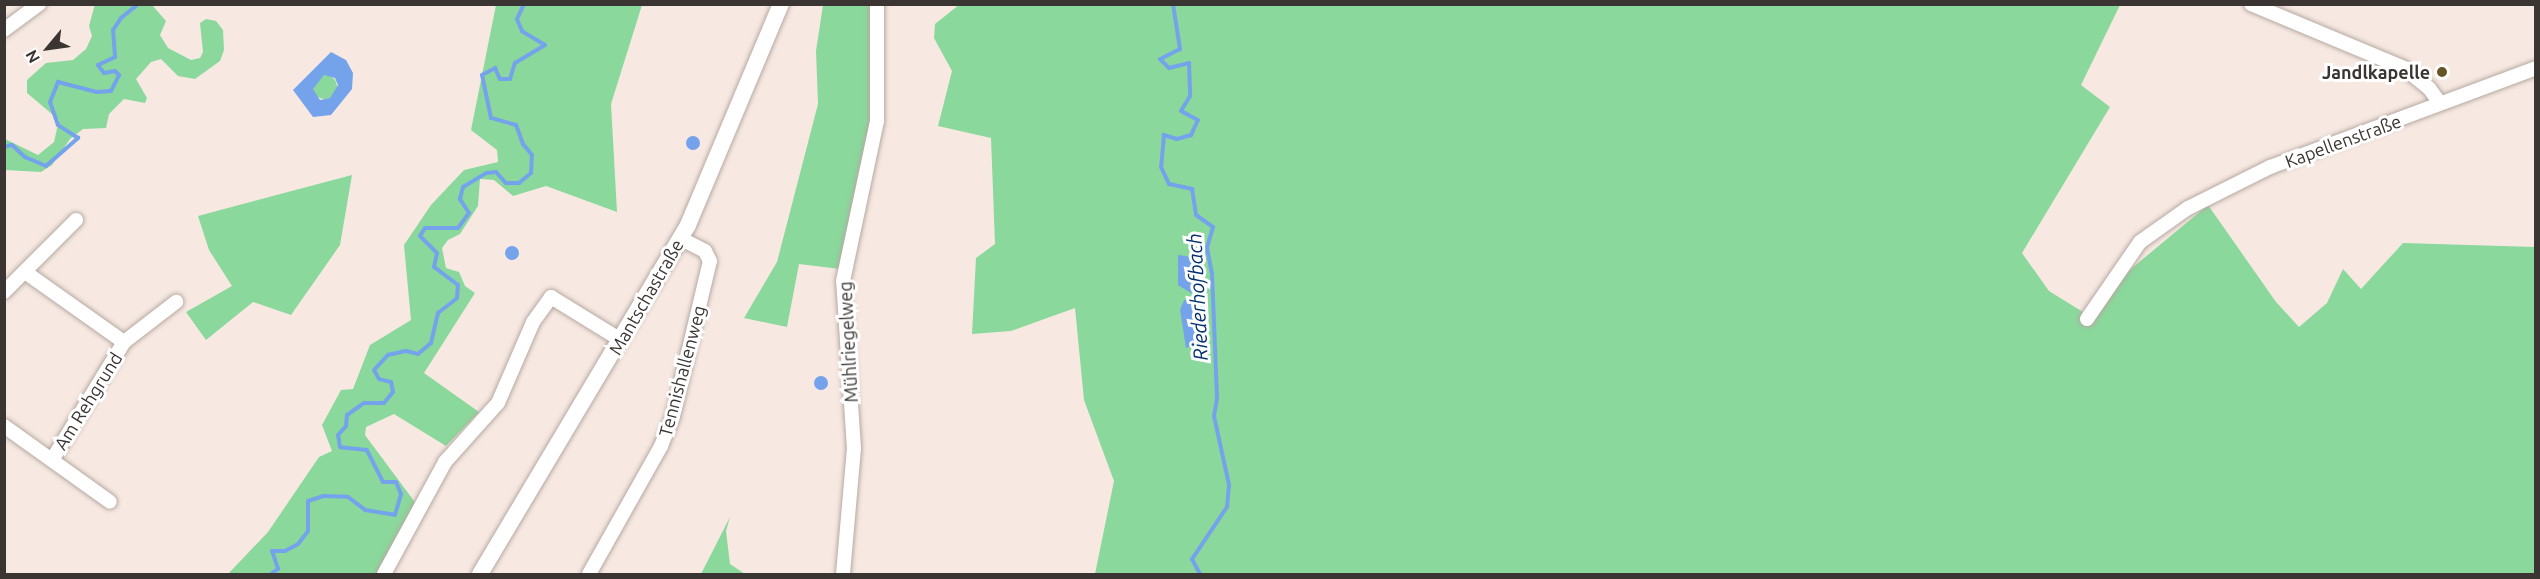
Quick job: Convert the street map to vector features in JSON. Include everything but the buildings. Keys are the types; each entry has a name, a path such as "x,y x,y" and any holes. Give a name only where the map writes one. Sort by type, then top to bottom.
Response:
{"street":[{"path":"4,30 39,4"},
{"name":"Mantschastraße","path":"480,574 680,238 710,180 781,4"},
{"name":"Mühlriegelweg","path":"843,574 854,449 843,281 877,121 877,4"},
{"path":"2251,4 2404,69 2429,88 2440,103"},
{"name":"Kapellenstraße","path":"2087,320 2130,253 2176,214 2270,167 2535,68"},
{"path":"4,292 76,220"},
{"name":"Tennishallenweg","path":"589,574 661,446 673,416 710,261 705,251 680,238"},
{"path":"25,272 124,342 176,302"},
{"path":"384,574 445,462 498,403 533,322 551,297 621,340"},
{"name":"Am Rehgrund","path":"52,460 124,342"},
{"name":"Am Rehgrund","path":"4,426 110,502"}],"green space":[{"path":"95,4 152,5 166,21 160,35 168,48 191,60 200,58 203,52 200,23 206,19 216,21 223,30 224,50 220,61 195,79 178,76 161,59 151,62 136,79 147,98 145,103 124,99 109,114 106,128 83,129 70,139 52,165 41,172 5,170 5,139 38,155 54,142 59,120 27,93 27,80 46,63 73,60 86,49 92,36 89,26"},
{"path":"960,4 2120,5 2081,85 2110,107 2022,253 2049,291 2091,317 2126,273 2208,205 2276,302 2299,327 2327,303 2343,269 2361,289 2403,243 2535,247 2535,574 1095,574 1114,481 1084,400 1075,308 1011,331 972,334 976,258 995,244 991,138 938,126 952,71 934,38 935,24"},
{"path":"496,5 642,5 611,104 617,212 546,186 513,196 494,180 480,179 478,206 460,234 448,240 442,248 446,268 459,272 465,286 475,293 424,373 479,412 446,446 394,414 366,427 365,435 417,505 379,574 228,574 268,532 319,457 332,451 322,425 341,390 353,389 370,345 411,320 404,245 431,205 464,170 498,162 497,150 471,130"},
{"path":"823,5 873,5 872,120 840,269 799,264 787,327 744,318 777,262 818,104 816,51"},
{"path":"325,75 334,78 337,87 334,96 325,99 316,96 313,87 316,78"},
{"path":"352,175 340,245 291,315 253,302 206,340 186,312 232,286 209,250 198,216"},
{"path":"730,517 726,531 730,564 745,574 701,574"}],"water":[{"path":"331,52 346,60 353,73 352,89 331,115 313,117 293,90","holes":["324,75 335,78 338,85 330,98 320,100 313,89"]},
{"path":"690,136 696,136 700,143 696,150 690,150 686,146 686,140"},
{"path":"512,246 517,248 519,253 517,258 512,260 507,258 505,253 507,248"},
{"path":"1178,255 1192,257 1201,265 1200,288 1191,293 1178,285"},
{"path":"1201,299 1208,341 1186,348 1180,310 1184,300"},
{"path":"821,376 826,378 828,383 826,388 821,390 816,388 814,383 816,378"}],"waterway":[{"path":"4,147 12,145 25,157 46,166 78,138 58,125 50,102 58,82 97,92 111,91 119,75 115,71 104,73 98,65 115,57 113,30 121,18 138,4"},
{"path":"271,574 278,569 272,551 285,551 298,544 308,531 308,501 323,496 348,497 365,510 395,515 401,494 396,482 383,482 367,450 340,447 338,435 346,426 347,415 364,403 384,403 393,392 391,382 379,379 374,370 388,355 406,351 418,354 431,343 438,313 457,298 458,285 434,267 437,253 420,236 425,228 458,228 469,213 460,199 463,187 486,173 496,172 506,183 519,183 531,173 532,155 523,144 516,125 491,118 482,75 495,68 500,79 510,79 515,63 545,45 522,31 517,19 524,4"},
{"name":"Riederhofbach","path":"1173,4 1180,49 1160,59 1169,68 1189,63 1190,96 1181,111 1198,120 1191,135 1177,139 1164,135 1161,167 1169,184 1192,189 1196,215 1213,227 1207,248 1212,273 1217,399 1214,416 1229,485 1227,507 1192,559 1200,574"}],"place":[{"name":"Jandlkapelle","path":"2442,72"}]}
